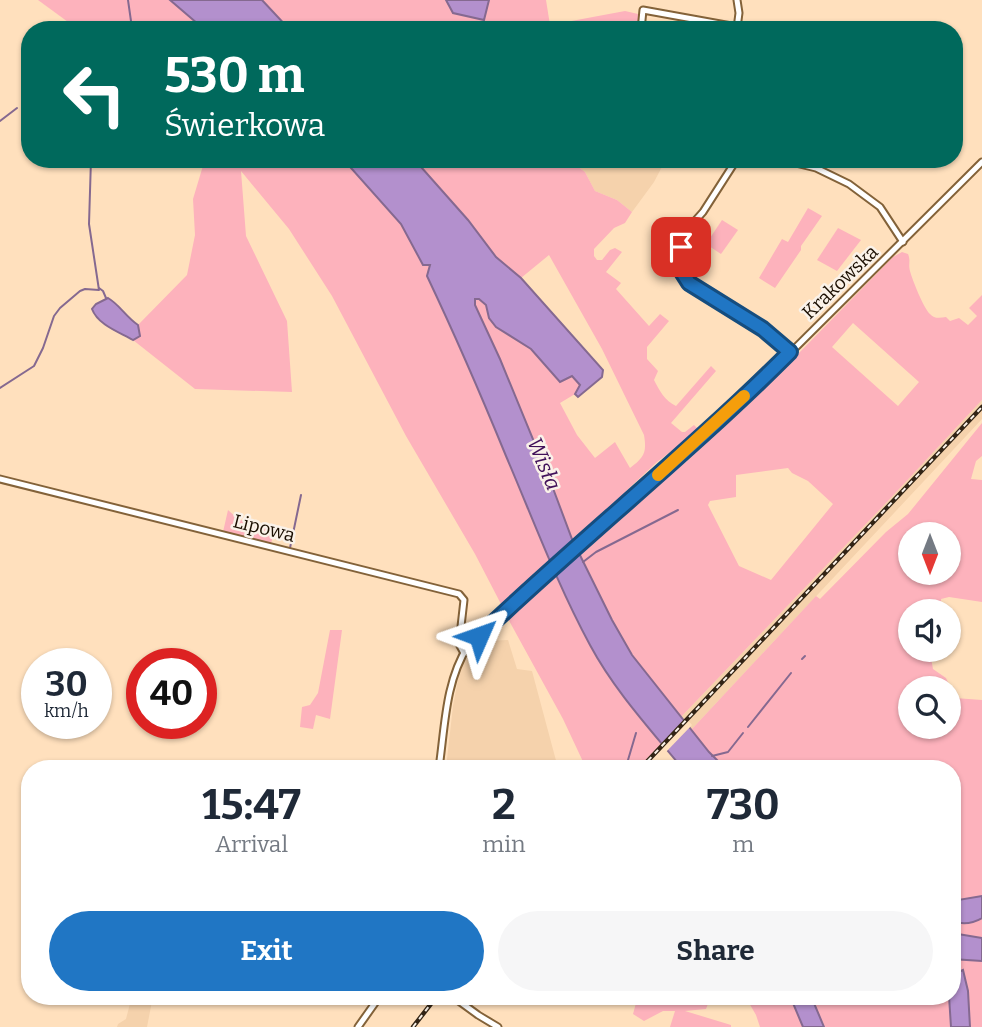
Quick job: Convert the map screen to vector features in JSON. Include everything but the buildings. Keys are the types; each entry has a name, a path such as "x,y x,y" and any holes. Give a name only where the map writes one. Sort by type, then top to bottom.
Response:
{"street":[{"path":"737,0 737,21"},
{"path":"642,21 643,10 704,21"},
{"name":"Krakowska","path":"440,760 451,682 468,646 764,379 982,162"},
{"path":"731,168 703,212 686,231 681,247 682,272 689,283 763,329 790,352"},
{"path":"816,168 849,184 880,207 903,242"},
{"name":"Lipowa","path":"0,479 459,594 464,600 459,644 464,653"},
{"path":"358,1027 374,1005"},
{"path":"464,1005 498,1027"}],"shaded area":[{"path":"38,0 170,0 194,21 67,21"},
{"path":"170,0 262,0 282,21 194,21"},
{"path":"262,0 446,0 453,13 484,20 489,0 546,0 549,21 282,21"},
{"path":"446,0 489,0 484,20 453,13"},
{"path":"625,11 638,14 638,21 571,21"},
{"path":"202,168 351,168 401,224 423,265 431,265 427,276 551,564 506,605 502,606 406,436 332,296 289,229 241,171 246,236 287,321 292,392 195,389 133,340 139,336 138,325 187,275 195,235 193,199"},
{"path":"351,168 422,168 468,220 496,257 521,278 603,370 602,377 578,397 575,394 580,385 572,376 560,382 531,349 496,327 489,318 486,305 475,299 475,305 500,359 572,539 612,620 632,655 717,760 675,760 633,709 600,662 556,575 427,276 430,265 423,265 401,224"},
{"path":"422,168 580,168 585,172 595,191 617,200 632,212 625,223 614,228 594,249 594,256 597,260 602,260 615,248 622,252 606,272 621,283 616,289 649,326 660,314 669,321 647,347 647,359 658,371 654,380 660,391 676,406 711,366 716,371 671,423 682,432 694,425 699,430 657,462 626,491 629,495 574,543 500,359 475,305 475,299 486,305 489,318 496,327 531,349 559,381 572,375 580,385 575,394 560,403 577,435 595,458 615,442 630,468 643,454 644,435 602,349 549,255 521,278 496,257 468,220"},
{"path":"580,168 661,168 632,212 617,200 595,191 585,172"},
{"path":"808,208 822,216 775,288 759,278 782,239 788,242"},
{"path":"722,220 738,230 721,254 706,244"},
{"path":"838,228 861,240 837,271 817,260"},
{"path":"902,252 908,254 916,287 933,317 946,317 950,321 959,318 968,325 977,316 969,308 982,295 982,400 681,717 632,655 578,553 686,462 750,403 893,257","holes":["853,323 919,382 898,406 832,347","788,468 808,481 833,504 771,580 739,566 708,505 710,501 736,497 736,475"]},
{"path":"108,298 138,325 140,336 133,340 110,328 95,315 92,309"},
{"path":"982,400 982,419 691,730 681,717"},
{"path":"982,423 982,456 976,461 971,479 982,480 982,602 949,597 898,599 898,662 932,662 933,669 943,676 898,676 898,739 961,739 961,698 982,700 982,896 961,900 961,760 717,760 691,730 816,596 820,599 898,522 898,585 961,585 961,522 898,522 908,514"},
{"path":"228,510 238,519 274,531 271,544 223,532"},
{"path":"555,573 591,647 617,687 662,743 646,760 582,760 507,617"},
{"path":"330,630 342,630 330,719 316,715 313,729 300,727 302,707 310,705 318,693"},
{"path":"508,640 517,669 532,671 556,760 447,760 461,664 484,641"},
{"path":"982,896 982,918 975,922 961,923 961,900"},
{"path":"982,918 982,938 961,934 961,923 975,922"},
{"path":"961,934 982,938 982,961 961,960"},
{"path":"961,960 982,961 982,1027 970,1027 968,991 963,970 961,971"},
{"path":"963,970 968,991 970,1027 951,1027 950,1005 961,1005"},
{"path":"130,1005 151,1005 147,1027 117,1027 126,1019"},
{"path":"635,1005 708,1005 706,1009 685,1011 731,1027 670,1027 675,1011 663,1011 644,1021 633,1014"},
{"path":"750,1005 794,1005 803,1027 760,1027"},
{"path":"794,1005 815,1005 824,1027 803,1027"},
{"path":"815,1005 950,1005 951,1027 824,1027"}],"pier":[{"path":"686,718 692,725 665,753 659,746"}],"waterway":[{"path":"128,0 131,21"},
{"path":"0,121 17,108"},
{"path":"0,388 34,366 54,316 60,308 80,291 99,290 89,224 91,168"},
{"path":"99,288 106,298"},
{"path":"290,548 301,495"},
{"path":"583,562 596,552 678,510"},
{"path":"802,659 805,656"},
{"path":"748,727 791,673"},
{"path":"628,760 636,733"},
{"path":"712,756 728,752 743,733"}],"railway":[{"path":"649,760 982,407"},
{"path":"413,1027 430,1005"}],"slow traffic":[{"path":"658,475 744,396"}],"route":[{"path":"479,636 764,379 790,352 763,329 689,283 682,272 681,247"}],"water label":[{"name":"Wisła","path":"544,464"}]}
